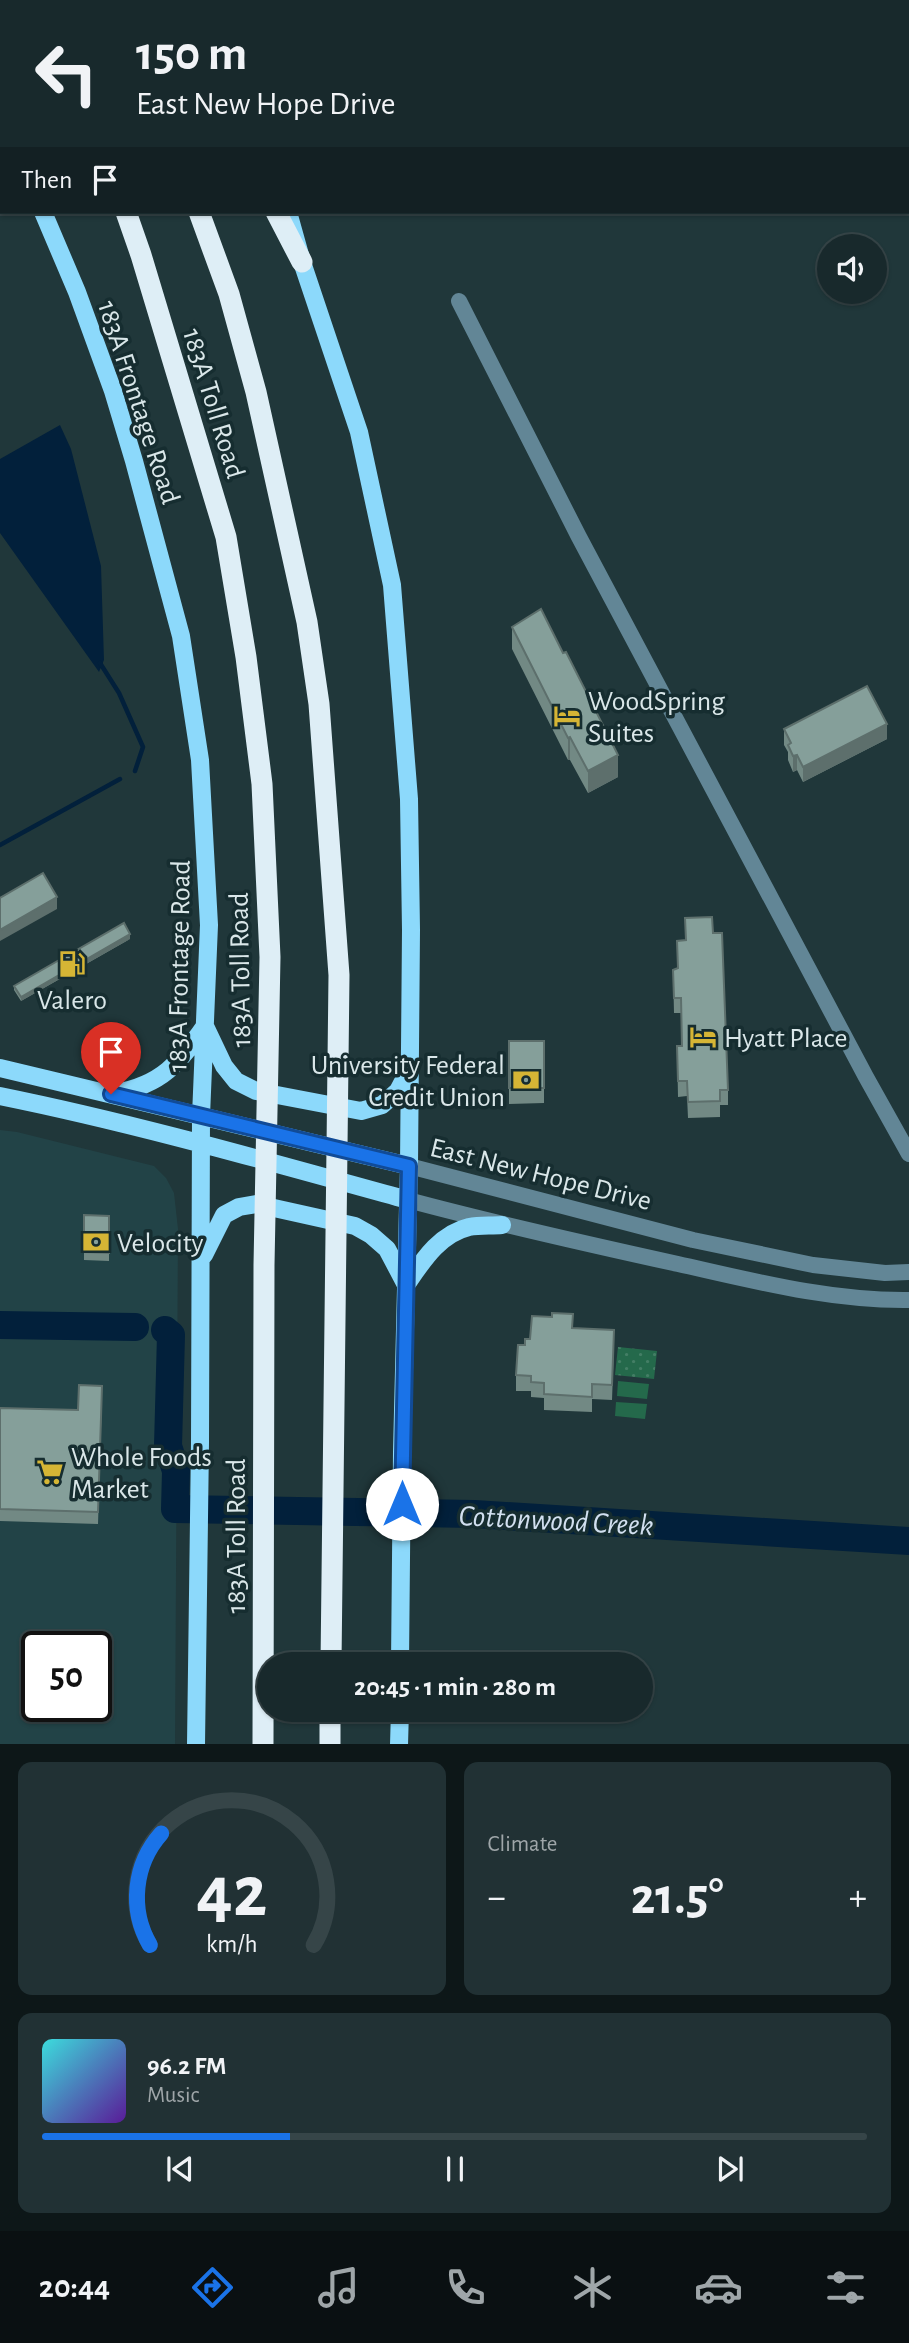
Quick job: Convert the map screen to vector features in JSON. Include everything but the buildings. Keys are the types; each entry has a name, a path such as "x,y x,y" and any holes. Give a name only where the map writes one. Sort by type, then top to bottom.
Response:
{"highway":[{"name":"183A Toll Road","path":"127,214 226,537 246,657 262,784 270,957 264,1265 263,1741"},
{"name":"183A Toll Road","path":"200,214 229,293 256,392 307,622 319,704 339,975 331,1652"},
{"path":"277,214 302,262"},
{"path":"330,1722 330,1743"}],"main road":[{"name":"183A Frontage Road","path":"44,214 77,292 113,391 152,525 181,636 200,760 209,925 201,1116 196,1744"},
{"path":"289,214 359,432 392,584 409,799 410,1069 400,1652"},
{"path":"111,1094 144,1086 161,1077 185,1055 205,1026 230,1074 236,1081 256,1091 361,1111 382,1105 398,1091 410,1069"},
{"name":"East New Hope Drive","path":"0,1068 409,1166"},
{"name":"East New Hope Drive","path":"0,1096 202,1143 408,1200"},
{"path":"201,1261 225,1216 239,1207 256,1204 355,1226 387,1249 406,1286"},
{"path":"406,1286 423,1259 438,1244 467,1228 502,1225"},
{"path":"399,1744 400,1722"}],"street":[{"path":"459,301 579,537 909,1154"},
{"name":"East New Hope Drive","path":"409,1166 693,1240 813,1265 885,1273 909,1272"},
{"name":"East New Hope Drive","path":"408,1200 502,1225 771,1285 822,1294 909,1300"}],"shaded area":[{"path":"60,425 71,449 101,566 104,660 99,672 0,533 0,459"},
{"path":"0,1130 154,1166 166,1178 174,1193 178,1229 175,1744 0,1744"}],"green space":[{"path":"618,1347 657,1351 654,1379 615,1375"},
{"path":"618,1381 649,1384 647,1399 617,1396"},
{"path":"616,1402 647,1404 645,1419 615,1416"}],"waterway":[{"path":"100,663 119,693 143,747 135,771"},
{"path":"0,845 120,779"},
{"name":"Cottonwood Creek","path":"0,1325 135,1327"},
{"name":"Cottonwood Creek","path":"165,1330 171,1335 168,1446 176,1471 175,1509 474,1514 909,1541"}],"place":[{"name":"WoodSpring Suites","path":"567,716"},
{"name":"Valero","path":"72,964"},
{"name":"Hyatt Place","path":"703,1037"},
{"name":"University Federal Credit Union","path":"526,1080"},
{"name":"Velocity","path":"96,1242"},
{"name":"Whole Foods Market","path":"50,1472"}],"route":[{"path":"111,1094 409,1166 402,1504"}]}
